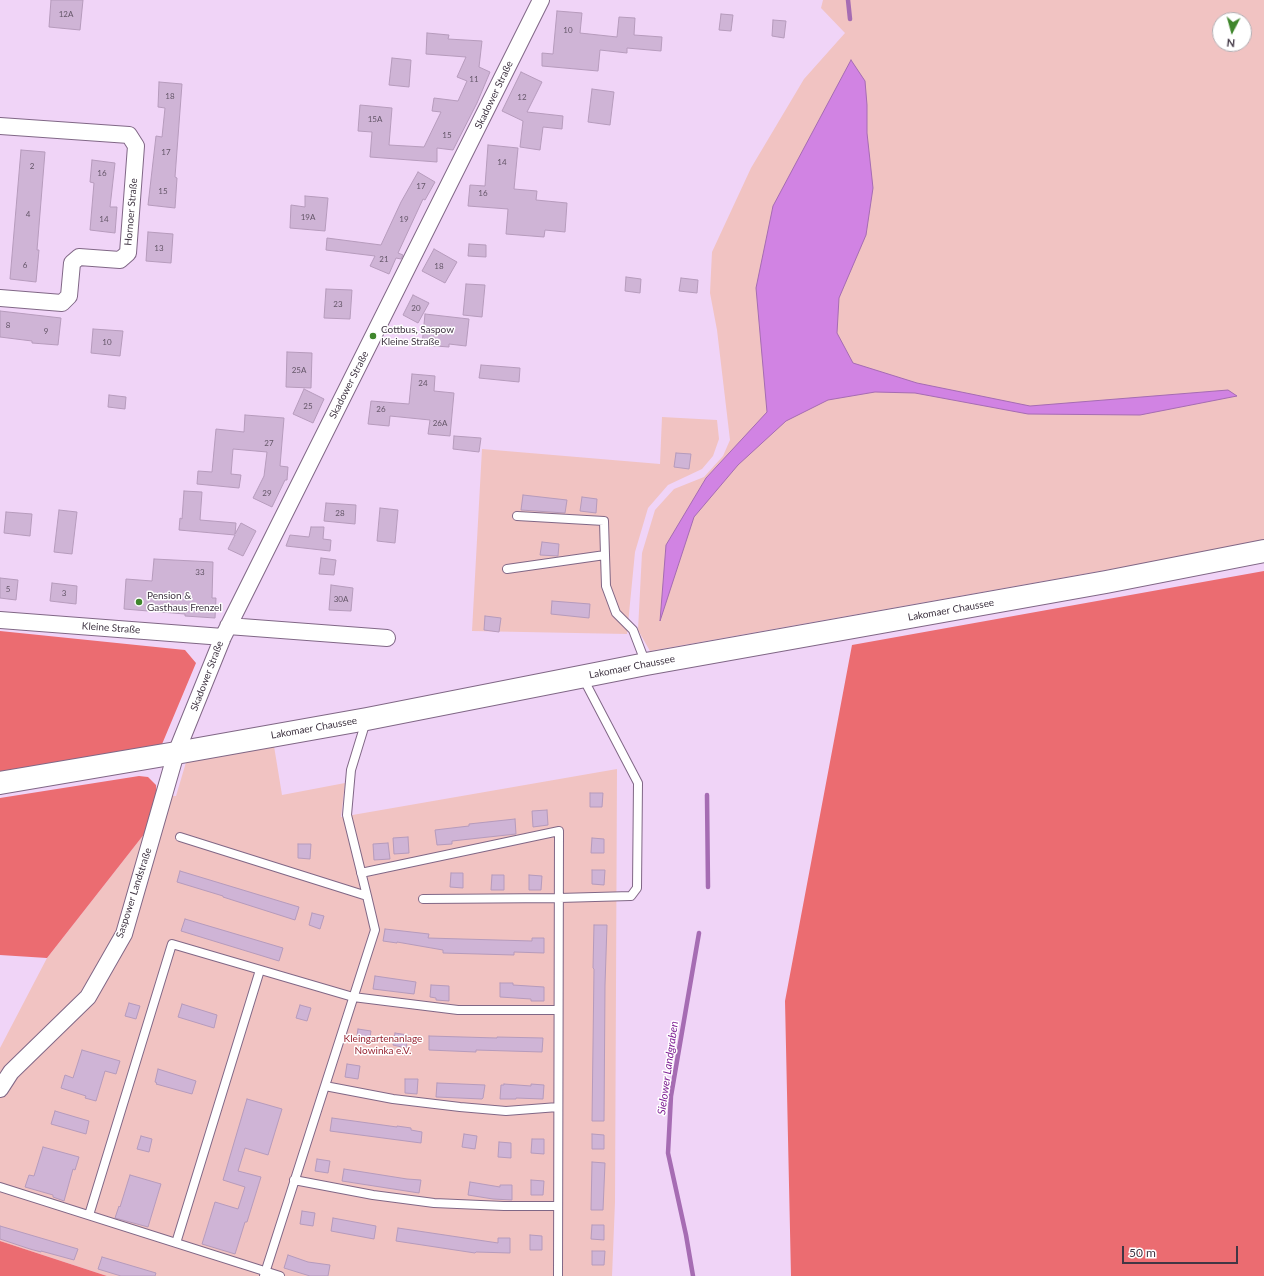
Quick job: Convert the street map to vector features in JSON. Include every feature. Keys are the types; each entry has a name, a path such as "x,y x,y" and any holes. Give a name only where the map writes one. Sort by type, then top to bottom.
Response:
{"street":[{"name":"Skadower Straße","path":"176,753 225,631 541,0"},
{"name":"Hornoer Straße","path":"0,130 0,126 129,136 136,146 128,254 120,260 79,257 72,263 69,296 62,303 0,298"},
{"name":"Lakomaer Chaussee","path":"0,783 366,719 646,664 1106,582 1264,551"},
{"name":"Kleine Straße","path":"0,620 387,638"},
{"name":"Saspower Landstraße","path":"0,1089 10,1072 88,997 124,934 176,753"}],"lane":[{"path":"517,516 604,521 606,586 616,613 633,630 646,664"},
{"path":"507,569 605,555"},
{"path":"423,899 632,896 636,888 638,783 583,677"},
{"path":"264,1274 374,930 347,815 351,770 366,719"},
{"path":"361,873 559,832 558,1276"},
{"path":"180,837 367,896"},
{"path":"89,1215 172,944 353,997 458,1010 558,1010"},
{"path":"176,1242 260,970"},
{"path":"325,1086 393,1099 460,1107 506,1111 558,1107"},
{"path":"294,1180 373,1195 434,1204 558,1206"},
{"path":"0,1187 176,1242 264,1274 280,1276"}],"green space":[{"path":"823,0 1264,0 1264,542 650,651 638,630 642,553 655,510 674,489 704,477 723,456 730,440 717,330 710,293 712,252 751,168 804,79 845,33 821,8"},
{"path":"662,417 717,420 719,439 713,456 702,469 668,485 648,508 635,552 627,634 472,631 482,449 660,464"},
{"name":"Kleingartenanlage Nowinka e.V.","path":"274,746 282,795 345,783 341,817 617,769 615,1202 612,1276 107,1276 0,1241 0,1048 47,958 145,833 157,795 176,796 187,759"}],"shaded area":[{"path":"851,60 865,81 867,133 873,188 866,235 839,298 837,333 853,363 917,383 1030,406 1228,390 1237,396 1140,415 1028,414 915,393 875,392 828,400 786,421 738,465 694,517 660,621 666,545 706,478 767,412 756,288 773,206"},
{"path":"1264,571 1264,1276 791,1276 785,1001 852,645"},
{"path":"0,631 185,650 196,663 160,749 0,776"},
{"path":"139,776 148,777 156,785 157,795 145,833 47,958 0,955 0,798"},
{"path":"0,1241 107,1276 0,1276"}],"building":[{"path":"51,0 83,0 80,30 49,27"},
{"path":"557,11 582,13 580,33 617,37 619,17 635,18 634,35 662,37 661,51 627,48 627,53 600,50 598,71 542,66 542,53 553,54"},
{"path":"721,14 733,15 731,31 719,30"},
{"path":"773,20 786,21 784,38 772,36"},
{"path":"427,33 449,35 448,39 482,41 479,67 490,72 477,103 453,150 437,148 437,162 370,157 372,132 358,131 360,105 392,108 389,145 424,147 441,112 432,111 434,98 458,101 467,81 457,77 466,57 426,54"},
{"path":"392,58 411,60 409,87 389,85"},
{"path":"521,72 542,82 527,112 563,116 562,129 543,127 540,150 520,147 523,121 502,111"},
{"path":"159,82 182,84 175,177 177,178 175,208 148,205 156,136 162,137 165,108 158,107"},
{"path":"592,89 614,92 610,125 588,122"},
{"path":"488,145 518,148 514,189 537,191 536,200 567,203 565,232 545,230 544,237 506,234 508,209 468,206 470,185 485,186"},
{"path":"21,150 45,152 37,250 39,250 36,282 10,279"},
{"path":"92,160 115,163 110,207 117,207 115,233 90,230 94,183 90,182"},
{"path":"418,172 435,182 425,200 423,199 398,253 403,255 401,259 396,258 389,274 370,266 375,256 326,250 327,238 381,245 401,202"},
{"path":"305,196 328,198 325,231 290,228 291,205 305,207"},
{"path":"148,232 173,234 171,263 146,261"},
{"path":"469,244 486,245 486,257 468,256"},
{"path":"434,249 457,262 445,283 422,271"},
{"path":"626,277 641,279 640,293 625,291"},
{"path":"681,278 698,280 697,293 679,291"},
{"path":"466,284 485,285 482,317 463,315"},
{"path":"326,289 352,290 350,319 324,318"},
{"path":"413,295 429,303 418,323 403,315"},
{"path":"0,311 61,318 58,345 32,343 32,341 0,337"},
{"path":"425,314 469,319 466,346 449,344 449,347 422,345"},
{"path":"93,329 123,331 120,356 91,353"},
{"path":"287,352 312,353 311,388 286,387"},
{"path":"481,365 520,368 519,382 479,378"},
{"path":"412,374 435,376 434,391 454,393 450,436 428,434 430,420 390,416 389,426 368,424 371,401 409,404"},
{"path":"304,389 324,399 313,423 293,414"},
{"path":"109,395 126,397 125,409 108,407"},
{"path":"245,415 284,418 280,466 288,467 287,480 285,480 272,507 253,498 264,476 267,452 233,449 231,474 241,475 239,488 197,484 198,471 212,472 216,429 244,432"},
{"path":"454,436 481,438 479,452 453,449"},
{"path":"676,453 691,454 689,469 674,467"},
{"path":"184,491 202,492 200,520 236,523 235,534 241,523 256,531 243,556 228,549 235,535 179,530 180,518 182,519"},
{"path":"523,495 567,500 565,513 521,510"},
{"path":"582,497 597,499 596,513 580,511"},
{"path":"326,503 356,505 355,524 324,521"},
{"path":"380,508 398,510 395,543 377,541"},
{"path":"59,510 77,512 72,554 54,552"},
{"path":"6,512 32,514 30,536 4,533"},
{"path":"311,527 324,527 323,539 331,540 330,551 286,546 290,535 309,537"},
{"path":"542,542 559,544 558,556 540,555"},
{"path":"321,558 336,560 334,575 319,574"},
{"path":"154,559 213,562 212,598 216,598 215,618 124,609 126,579 152,581"},
{"path":"0,578 18,580 16,600 0,598"},
{"path":"52,583 77,586 76,604 50,601"},
{"path":"331,585 353,588 351,611 329,610"},
{"path":"552,601 590,604 589,618 551,614"},
{"path":"485,616 501,618 499,632 484,630"},
{"path":"590,793 603,793 602,807 590,807"},
{"path":"547,810 548,825 533,827 532,811"},
{"path":"515,819 516,834 452,841 452,844 437,845 435,830 469,826 469,824"},
{"path":"408,837 409,853 394,854 393,838"},
{"path":"592,838 604,839 604,853 591,853"},
{"path":"388,843 390,859 374,860 373,844"},
{"path":"298,844 311,844 310,859 298,858"},
{"path":"592,870 605,870 604,885 592,884"},
{"path":"180,871 299,907 295,920 177,882"},
{"path":"451,873 463,873 463,888 450,887"},
{"path":"492,875 504,875 504,890 491,890"},
{"path":"529,875 542,876 541,890 529,890"},
{"path":"312,913 324,916 320,929 309,925"},
{"path":"185,919 283,948 279,961 181,931"},
{"path":"594,925 607,925 604,1121 592,1121"},
{"path":"385,929 429,934 428,938 532,941 532,938 544,938 544,953 514,952 514,955 443,953 443,950 383,941"},
{"path":"375,976 416,982 414,994 373,989"},
{"path":"500,983 544,987 544,1001 500,997"},
{"path":"431,985 449,986 449,1001 436,1000 436,998 430,997"},
{"path":"129,1003 140,1006 136,1019 125,1016"},
{"path":"182,1004 217,1015 214,1028 178,1017"},
{"path":"300,1005 311,1008 307,1021 296,1018"},
{"path":"358,1029 371,1031 369,1044 356,1042"},
{"path":"395,1033 408,1035 406,1048 393,1045"},
{"path":"429,1036 543,1038 542,1052 429,1050"},
{"path":"82,1050 120,1061 116,1074 105,1071 96,1101 85,1098 86,1096 61,1088 65,1075 73,1078"},
{"path":"347,1064 360,1066 358,1079 345,1077"},
{"path":"158,1069 196,1081 192,1094 156,1084 157,1083 155,1082"},
{"path":"405,1079 418,1079 417,1094 405,1093"},
{"path":"437,1083 485,1085 483,1098 436,1097"},
{"path":"531,1084 544,1085 543,1099 500,1099 501,1085 531,1086"},
{"path":"247,1099 282,1109 268,1155 245,1148 238,1171 261,1177 235,1254 202,1244 215,1202 238,1209 245,1187 223,1180"},
{"path":"55,1111 89,1121 86,1134 51,1124"},
{"path":"332,1118 411,1128 411,1130 422,1132 421,1143 330,1131"},
{"path":"464,1134 477,1136 475,1149 462,1147"},
{"path":"592,1134 604,1135 604,1149 592,1149"},
{"path":"141,1136 152,1139 149,1152 137,1149"},
{"path":"532,1139 544,1139 544,1154 531,1153"},
{"path":"499,1142 511,1143 511,1158 498,1157"},
{"path":"43,1147 79,1157 75,1170 73,1169 64,1201 53,1197 53,1195 25,1187 29,1175 34,1176"},
{"path":"317,1159 330,1161 328,1173 315,1171"},
{"path":"592,1162 605,1163 603,1210 591,1210"},
{"path":"344,1169 421,1180 419,1193 342,1181"},
{"path":"130,1175 161,1184 148,1227 115,1218"},
{"path":"531,1180 544,1181 543,1195 531,1195"},
{"path":"470,1182 500,1187 500,1185 512,1185 512,1200 468,1195"},
{"path":"302,1211 315,1213 313,1226 300,1224"},
{"path":"333,1218 376,1226 374,1239 331,1231"},
{"path":"592,1225 604,1225 604,1240 591,1239"},
{"path":"0,1226 78,1249 74,1260 30,1249 0,1239"},
{"path":"398,1228 498,1243 498,1238 510,1238 510,1253 475,1253 396,1241"},
{"path":"530,1235 542,1236 542,1250 530,1250"},
{"path":"592,1251 605,1251 604,1265 592,1265"},
{"path":"288,1255 308,1262 330,1265 328,1276 310,1276 284,1268"},
{"path":"102,1257 156,1273 155,1276 121,1276 98,1269"}],"waterway":[{"path":"848,0 850,19"},
{"path":"707,795 708,887"},
{"name":"Sielower Landgraben","path":"693,1276 686,1235 668,1153 671,1096 699,933"}],"place":[{"name":"Cottbus, Saspow Kleine Straße","path":"373,336"},
{"name":"Pension & Gasthaus Frenzel","path":"139,602"}]}
